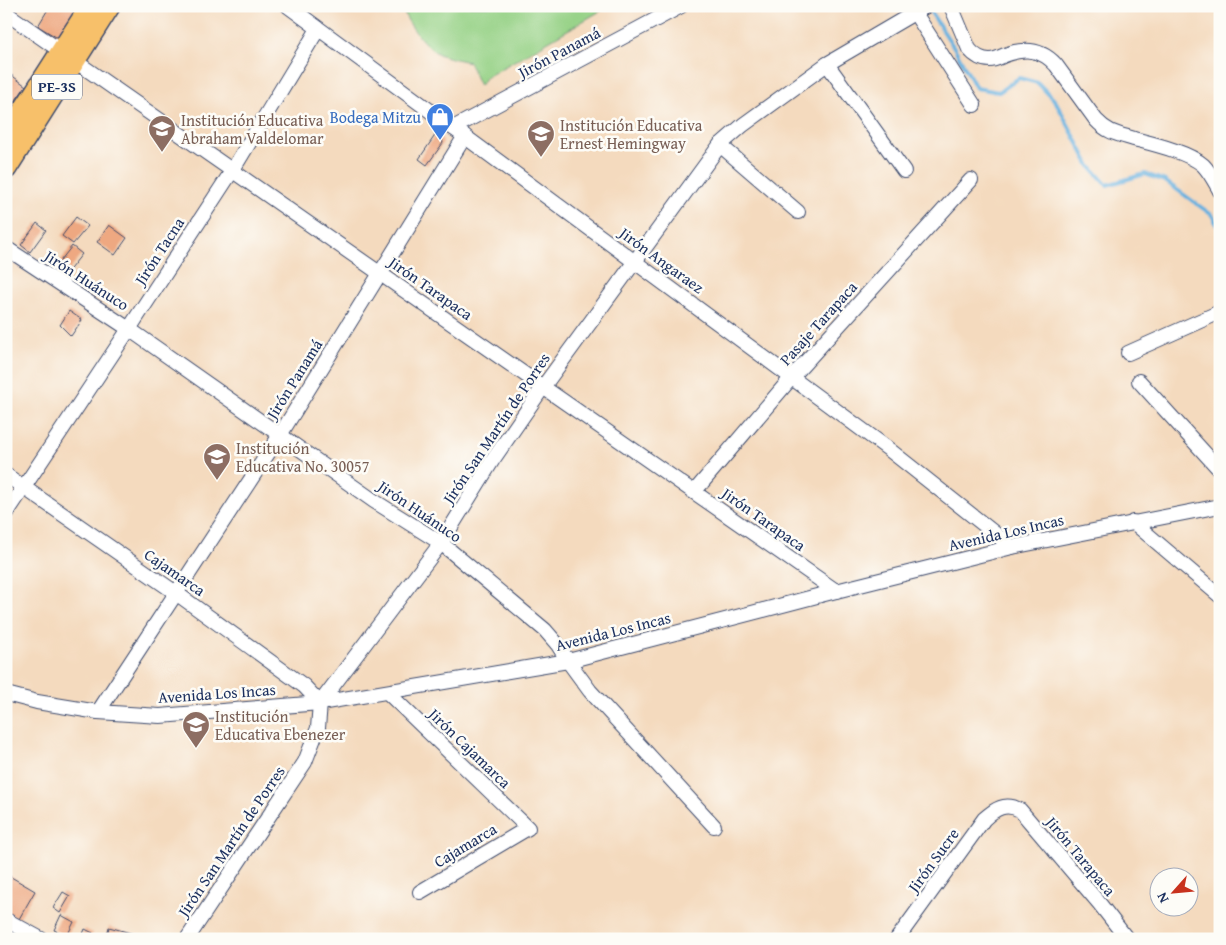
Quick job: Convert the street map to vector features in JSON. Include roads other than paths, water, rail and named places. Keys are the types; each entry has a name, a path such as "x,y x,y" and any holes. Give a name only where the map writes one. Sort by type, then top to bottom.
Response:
{"highway":[{"name":"PE-3S","path":"6,168 68,56 91,6"},
{"name":"PE-3S","path":"6,138 68,56 109,6"}],"street":[{"name":"Jirón Angaraez","path":"288,6 792,377 887,448 1012,547"},
{"name":"Jirón Panamá","path":"98,712 280,435 380,274 459,132 681,6"},
{"path":"951,6 969,49 974,54 980,58 991,60 1022,51 1043,54 1056,65 1103,128 1113,133 1168,148 1196,161 1208,170 1220,191"},
{"path":"917,9 974,105"},
{"name":"Jirón San Martín de Porres","path":"187,939 305,762 318,728 320,703 441,543 492,461 543,387 720,145 743,125 827,64 917,9"},
{"name":"Jirón Tarapaca","path":"6,13 836,591"},
{"name":"Jirón Tacna","path":"6,514 232,171 318,29"},
{"path":"827,64 904,171"},
{"path":"720,145 798,212"},
{"name":"Pasaje Tarapaca","path":"694,492 792,377 971,180"},
{"name":"Jirón Huánuco","path":"6,248 129,329 374,501 441,543 544,630 558,645 590,691 714,826"},
{"path":"1128,353 1220,312"},
{"path":"1139,381 1220,470"},
{"name":"Cajamarca","path":"6,475 176,593 304,686 320,703"},
{"name":"Avenida Los Incas","path":"6,694 37,702 98,712 160,716 320,703 568,661 1012,547 1220,506"},
{"path":"1133,522 1220,596"},
{"name":"Jirón Cajamarca","path":"387,692 528,828"},
{"name":"Jirón Tarapaca","path":"1002,807 1012,806 1020,810 1127,939"},
{"name":"Jirón Sucre","path":"897,939 984,819 992,811 1002,807"},
{"name":"Cajamarca","path":"420,892 528,828"},
{"path":"6,920 41,939"}],"waterway":[{"path":"928,8 955,49 976,88 999,92 1019,78 1038,83 1056,102 1090,166 1107,185 1145,174 1165,181 1212,215 1220,230"}],"place":[{"name":"Bodega Mitzu","path":"440,141"},
{"name":"Institución Educativa Abraham Valdelomar","path":"162,153"},
{"name":"Institución Educativa Ernest Hemingway","path":"541,158"},
{"name":"Institución Educativa No. 30057","path":"217,481"},
{"name":"Institución Educativa Ebenezer","path":"196,749"}]}
